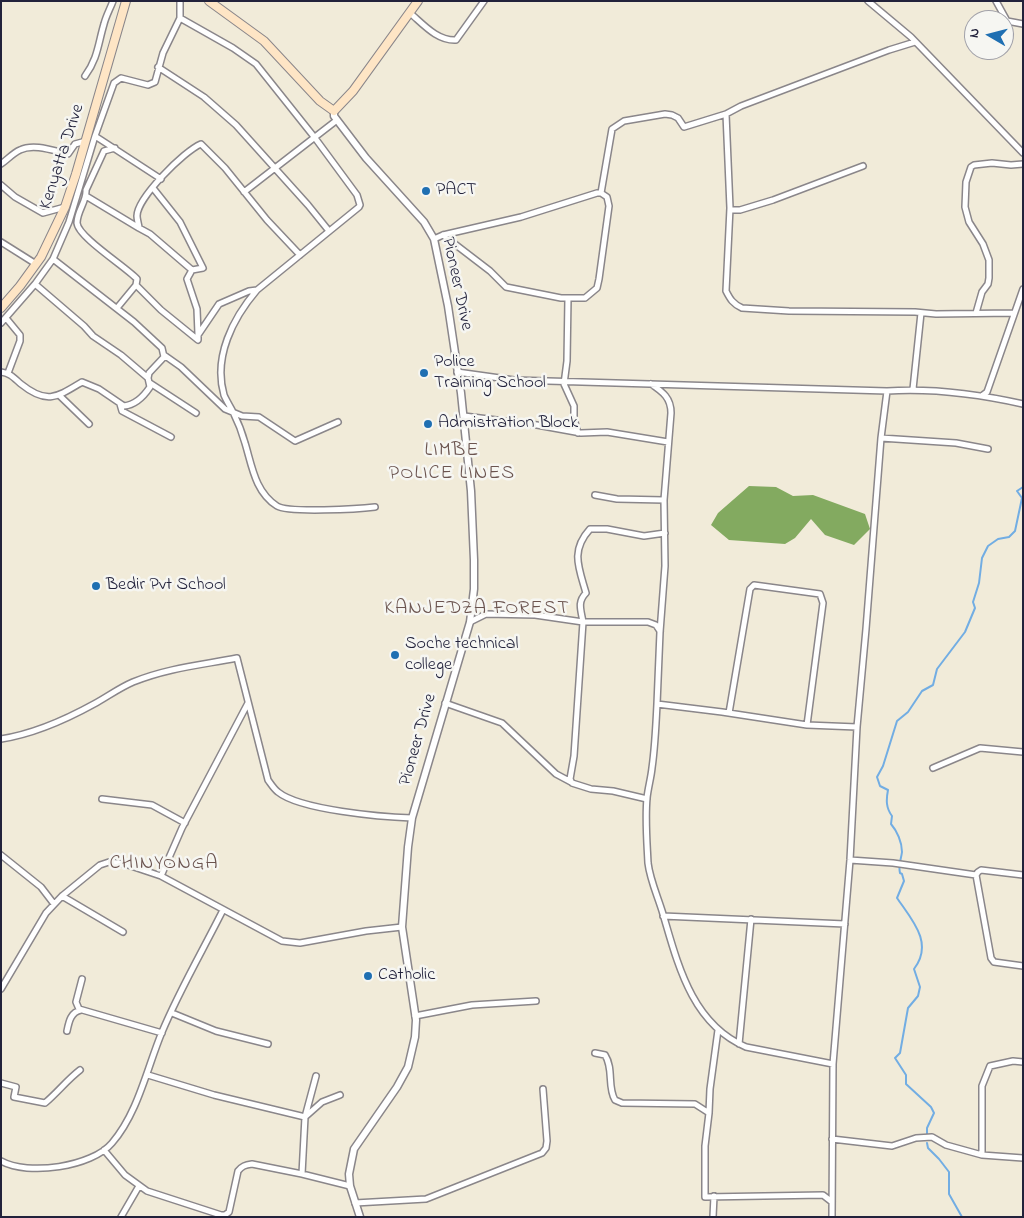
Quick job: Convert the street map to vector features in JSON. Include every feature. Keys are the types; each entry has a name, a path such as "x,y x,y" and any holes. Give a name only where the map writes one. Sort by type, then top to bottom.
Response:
{"main road":[{"name":"Kenyatta Drive","path":"3,303 36,264 52,236 65,207 126,1"},
{"path":"210,1 264,41 320,101 334,111 353,91 418,1"}],"street":[{"path":"85,76 97,56 104,22 113,1"},
{"path":"1,323 35,284 53,258 69,222 95,136 116,80 123,78 150,84 156,79 158,67 180,18 180,1"},
{"path":"410,13 432,32 443,38 456,40 484,1"},
{"path":"868,1 914,42 1022,150"},
{"path":"996,1 1007,21 1023,24"},
{"path":"180,18 233,48 256,64 315,138 360,202 359,208 257,290 246,303 225,343 221,369 224,394 241,430 255,480 265,495 278,507 298,509 375,507"},
{"path":"601,193 612,129 624,121 665,114 678,118 684,127 726,114 741,106 914,42"},
{"path":"158,67 204,97 229,119 308,205 329,231"},
{"name":"Pioneer Drive","path":"334,111 334,116 366,158 424,222 434,239 448,306 464,416 472,491 474,560 474,589 470,622 412,818 408,847 402,927 415,1016 415,1037 408,1067 354,1149 349,1174 350,1186 360,1217"},
{"path":"726,114 730,210 726,285 730,299 735,305 742,308 789,311 936,314 1013,313"},
{"path":"244,192 337,120"},
{"path":"95,136 160,179"},
{"path":"1,164 19,150 27,147 68,154 75,144 86,141"},
{"path":"140,228 137,216 140,207 153,188 174,165 201,144 225,168 300,255"},
{"path":"114,148 104,151 89,181 77,224 83,234 136,278 136,285 117,308"},
{"path":"976,313 982,292 990,278 989,260 983,244 969,222 965,207 967,175 971,167 979,164 1023,164"},
{"path":"730,210 740,210 774,200 863,166"},
{"path":"1,186 43,214 65,207"},
{"path":"153,188 180,222 203,268 192,270"},
{"path":"434,239 443,235 521,217 583,197 601,193 607,197 608,206 599,279 597,288 585,298 561,298 506,287 490,271 443,235"},
{"path":"86,196 150,234 192,270"},
{"path":"1,242 36,264"},
{"path":"53,258 117,308 162,348 164,356 181,367 225,410 242,416 259,416 295,441 338,422"},
{"path":"136,285 161,310 198,340 197,309 187,279 192,270"},
{"path":"35,284 93,336 121,355 149,381 196,414"},
{"path":"983,395 986,392 1023,289"},
{"path":"198,335 218,304 249,291 257,290"},
{"path":"568,298 566,381 564,384 574,406 574,419 578,433"},
{"path":"913,389 921,313"},
{"path":"6,318 20,336 20,341 8,372"},
{"path":"1,372 8,372 35,393 47,397 60,396 82,382 100,389 124,406 132,404 148,390 149,373 164,356"},
{"path":"457,372 514,380 887,391 913,389 983,395 1023,404"},
{"path":"651,384 668,397 671,406 664,500 666,566 652,770 647,799 648,864 663,916 687,986 694,1001 718,1030 746,1047 833,1064"},
{"path":"832,1217 833,1064 850,860 857,727 881,438 887,391"},
{"path":"60,396 89,424"},
{"path":"120,404 122,411 171,437"},
{"path":"464,416 538,425 578,433 607,432 668,442"},
{"path":"881,438 956,443 988,449"},
{"path":"595,495 617,499 664,500"},
{"path":"572,783 570,778 574,756 581,650 580,636 583,622 579,603 586,593 578,565 580,546 589,530 607,529 644,536 665,533"},
{"path":"729,713 750,589 754,585 820,594 823,603 808,725"},
{"path":"470,622 486,614 535,615 583,622 648,622 656,625 660,632"},
{"path":"1,739 16,737 50,725 79,712 132,682 167,670 237,658 268,780 277,792 299,802 333,809 381,817 412,818"},
{"path":"161,876 184,823 248,702"},
{"path":"445,704 502,723 556,774 572,783 592,789 613,791 647,799"},
{"path":"657,704 808,725 857,727"},
{"path":"933,768 980,748 1023,752"},
{"path":"102,799 152,806 184,823"},
{"path":"1,855 41,887 54,904"},
{"path":"850,860 893,863 976,875"},
{"path":"1,989 46,913 62,896 100,865 109,862 140,868 161,876 266,934 291,943 402,927"},
{"path":"976,875 981,870 1023,875"},
{"path":"976,875 991,958 994,962 1023,966"},
{"path":"62,896 123,932"},
{"path":"1,1161 19,1167 43,1169 79,1161 104,1150 112,1144 130,1114 148,1075 162,1033 223,910"},
{"path":"663,916 844,924"},
{"path":"740,1044 751,919"},
{"path":"82,979 76,1002 82,1010"},
{"path":"415,1016 472,1005 536,1001"},
{"path":"67,1031 73,1014 76,1011 82,1010 162,1033"},
{"path":"172,1012 216,1031 268,1044"},
{"path":"718,1030 705,1146 705,1196 823,1196 832,1202"},
{"path":"595,1053 605,1055 609,1061 612,1092 615,1100 622,1104 695,1104 709,1113"},
{"path":"982,1155 982,1086 990,1066 1013,1061 1023,1062"},
{"path":"1,1083 16,1087 14,1097 45,1103 54,1096 67,1080 80,1070"},
{"path":"148,1075 214,1095 305,1117"},
{"path":"302,1174 305,1117 316,1076"},
{"path":"355,1203 426,1199 542,1154 546,1148 547,1141 544,1089"},
{"path":"305,1117 322,1102 340,1095"},
{"path":"832,1139 892,1146 916,1138 932,1137 946,1145 982,1155 1023,1158"},
{"path":"104,1150 125,1176 147,1191 220,1215 225,1215 231,1208 238,1171 241,1167 252,1164 350,1186"},
{"path":"121,1217 139,1186"},
{"path":"713,1217 714,1196"}],"green space":[{"path":"749,486 776,487 793,496 813,495 865,514 870,529 854,545 825,535 811,519 795,538 785,544 729,540 711,525 718,513"}],"waterway":[{"path":"927,1134 927,1128 934,1113 931,1107 906,1084 906,1075 895,1058 900,1053 908,1008 918,996 920,987 914,969 920,959 922,950 919,932 897,898 904,881 899,870 902,848 899,837 891,824 892,816 887,804 888,790 880,786 877,777 883,766 897,721 908,712 922,691 933,685 937,669 965,632 975,608 973,602 979,583 982,558 988,546 998,539 1009,537 1015,531 1022,498 1017,491 1023,487"},
{"path":"927,1143 928,1148 949,1172 949,1194 962,1217"}],"place":[{"name":"PACT","path":"426,191"},
{"name":"Police Training School","path":"424,373"},
{"name":"Admistration Block","path":"428,424"},
{"name":"Bedir Pvt School","path":"96,586"},
{"name":"Soche technical college","path":"395,655"},
{"name":"Catholic","path":"368,976"}],"district":[{"name":"LIMBE POLICE LINES","path":"452,464"},
{"name":"KANJEDZA FOREST","path":"477,610"},
{"name":"CHINYONGA","path":"164,865"}]}
